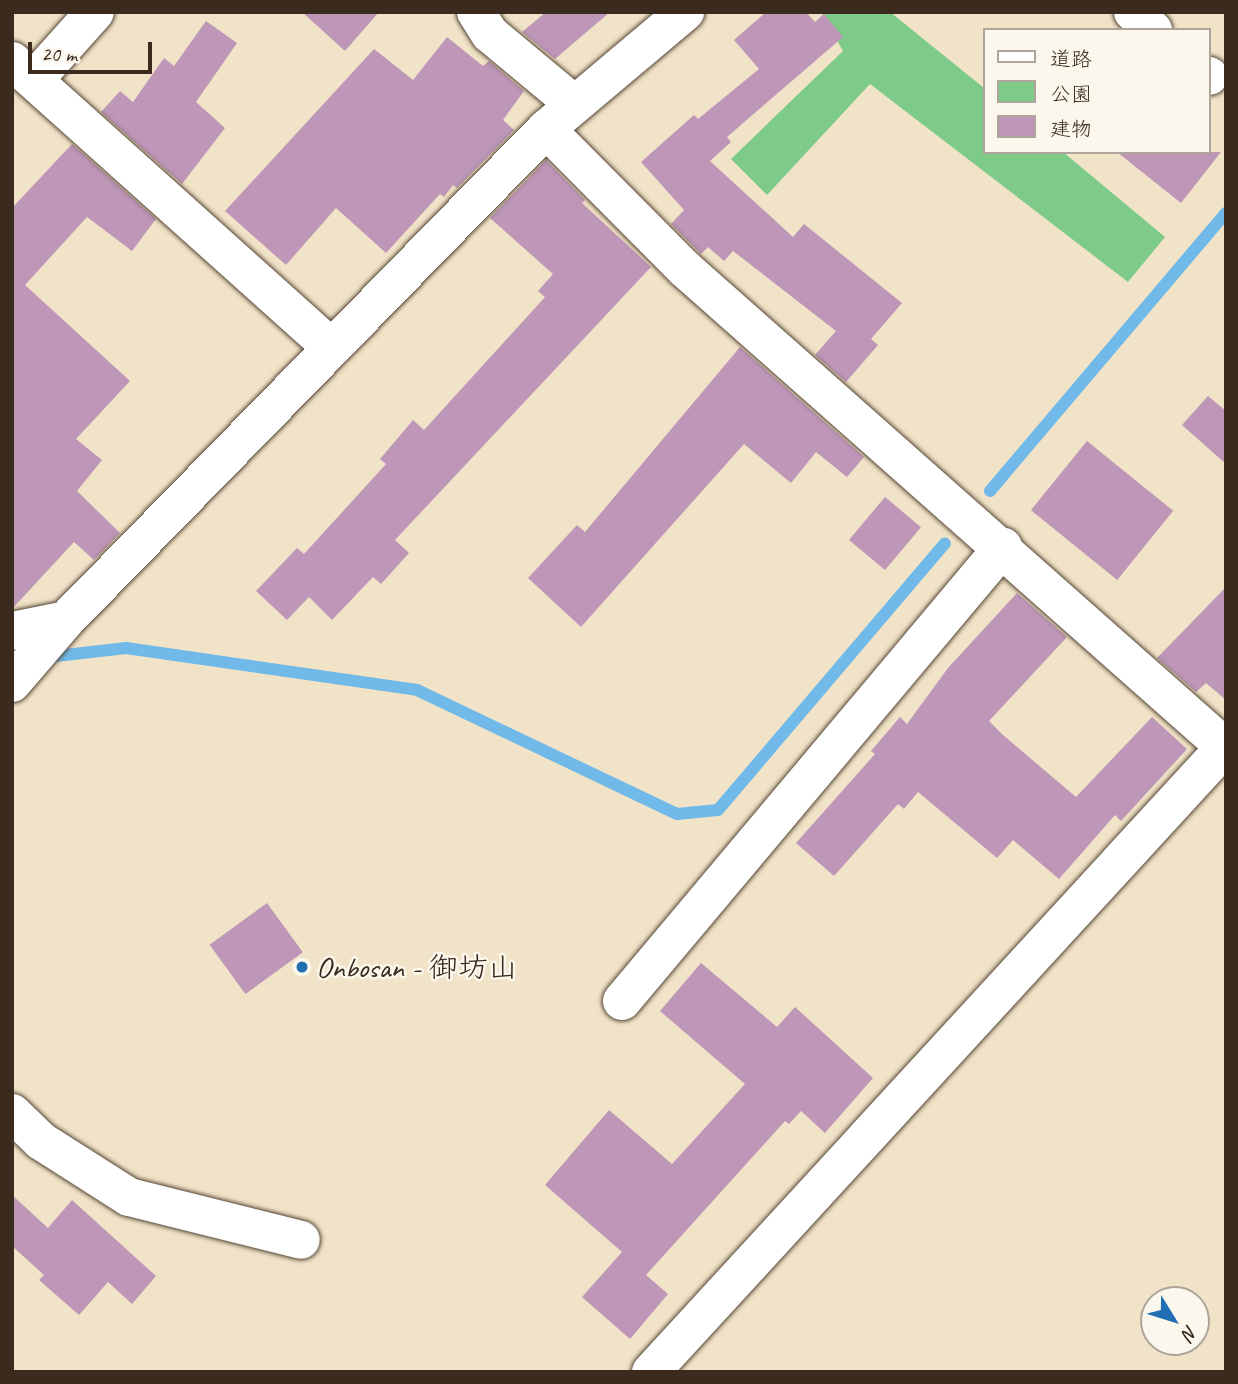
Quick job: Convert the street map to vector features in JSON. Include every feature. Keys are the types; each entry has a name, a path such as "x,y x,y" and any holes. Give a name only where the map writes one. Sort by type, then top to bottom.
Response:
{"street":[{"path":"95,12 23,71 331,347"},
{"path":"476,12 490,34 575,104"},
{"path":"12,683 66,620 545,129 685,12"},
{"path":"1133,12 1151,28"},
{"path":"545,129 685,269 1003,547 1225,747 650,1372"},
{"path":"622,1001 1003,547"},
{"path":"12,631 66,620"},
{"path":"12,1113 41,1141 129,1197 301,1240"}],"green space":[{"path":"821,12 890,12 982,86 982,154 1065,154 1165,237 1128,282 870,84 767,195 731,159 843,51"}],"building":[{"path":"302,12 379,12 345,51"},
{"path":"546,12 610,12 555,59 522,32"},
{"path":"766,12 806,12 815,22 824,14 843,37 727,137 731,142 710,161 793,237 804,224 902,303 871,339 878,345 846,382 815,355 836,331 733,251 724,261 708,247 701,254 671,224 684,210 641,162 694,115 698,119 759,69 734,40"},
{"path":"206,21 237,43 196,102 225,128 182,184 101,112 120,91 133,102 164,58 174,66"},
{"path":"447,37 483,66 489,61 524,91 503,120 514,130 457,188 453,185 444,197 440,194 386,253 336,208 286,265 225,211 374,49 413,80"},
{"path":"72,144 156,219 132,251 87,217 25,285 130,381 76,439 102,460 77,491 120,533 94,560 74,542 12,609 12,208"},
{"path":"1221,152 1181,203 1120,154"},
{"path":"546,160 585,200 582,203 651,267 395,540 409,553 381,584 373,577 332,620 309,597 287,620 256,591 297,548 304,554 386,464 380,459 413,420 424,430 545,297 538,291 553,274 490,218"},
{"path":"740,347 864,457 847,477 816,452 791,483 744,444 581,627 528,578 577,525 585,532"},
{"path":"1208,396 1226,411 1226,464 1182,425"},
{"path":"1087,441 1173,511 1117,580 1031,510"},
{"path":"885,497 921,527 885,570 849,540"},
{"path":"1226,587 1226,700 1206,683 1196,692 1157,658"},
{"path":"1017,593 1067,637 989,721 1003,735 1076,797 1152,717 1187,749 1121,821 1115,815 1059,879 1013,840 997,858 918,792 904,809 898,804 834,876 796,843 875,754 871,751 900,717 907,724 948,668"},
{"path":"267,903 303,952 245,994 210,945"},
{"path":"701,963 777,1027 795,1007 873,1078 825,1133 801,1111 789,1124 785,1121 646,1275 668,1294 630,1339 582,1297 622,1252 545,1185 609,1110 672,1164 745,1084 660,1011"},
{"path":"12,1195 48,1228 72,1200 156,1276 132,1304 108,1282 79,1315 39,1280 44,1275 12,1246"}],"waterway":[{"path":"990,491 1226,213"},
{"path":"47,657 126,648 417,690 677,814 718,810 945,543"}],"place":[{"name":"Onbosan - 御坊山","path":"302,967"}]}
